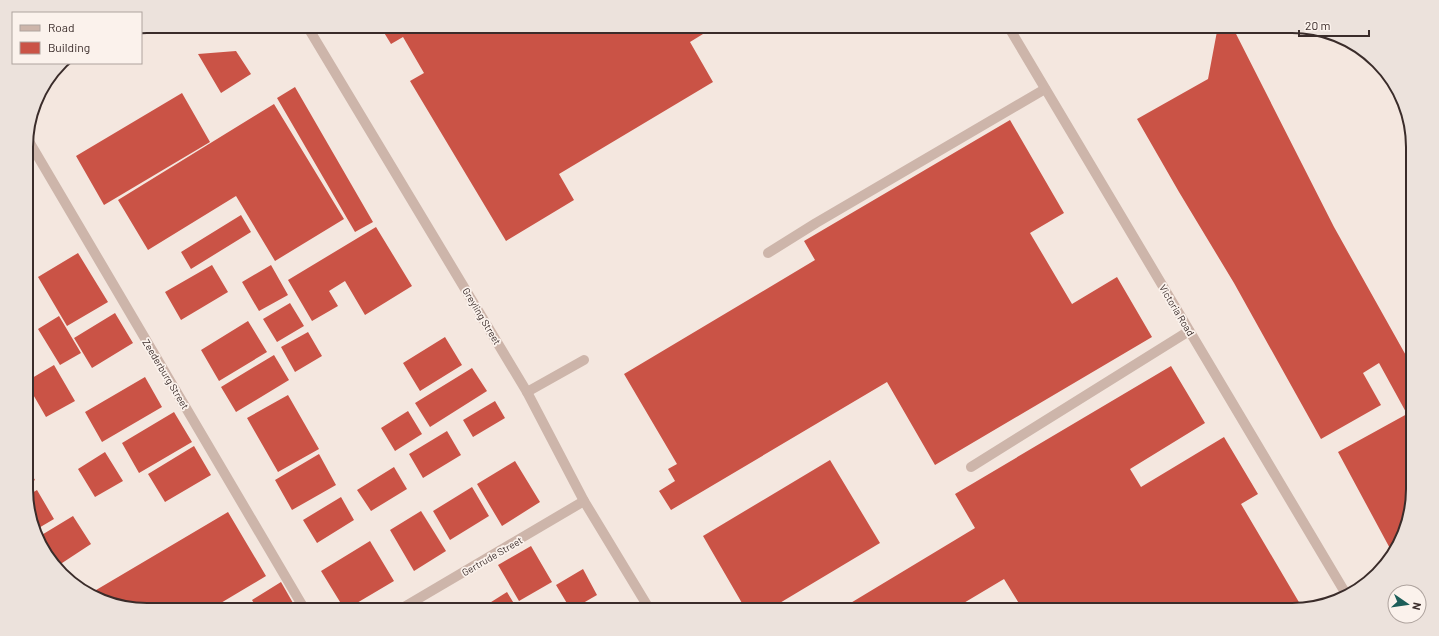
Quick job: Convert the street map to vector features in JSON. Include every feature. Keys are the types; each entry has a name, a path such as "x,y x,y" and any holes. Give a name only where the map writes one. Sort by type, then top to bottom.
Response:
{"street":[{"name":"Greyling Street","path":"311,33 527,392 584,502 646,603"},
{"name":"Victoria Road","path":"1012,33 1344,590"},
{"path":"768,253 816,223 1046,88"},
{"name":"Zeederburg Street","path":"33,148 301,603"},
{"path":"971,467 1189,331"},
{"path":"527,392 584,360"},
{"name":"Gertrude Street","path":"411,603 584,502"}],"building":[{"path":"384,33 705,33 690,42 713,82 559,174 574,200 506,241 410,81 424,73 403,37 391,44"},
{"path":"1217,33 1236,33 1334,227 1406,356 1406,412 1379,363 1363,373 1381,405 1321,439 1234,283 1137,119 1208,79"},
{"path":"236,51 251,74 221,93 198,54"},
{"path":"295,87 373,222 355,232 277,98"},
{"path":"182,93 210,142 104,205 76,156"},
{"path":"274,104 344,219 275,261 236,196 148,250 118,200"},
{"path":"1010,120 1064,213 1030,233 1072,304 1117,277 1152,337 935,465 887,382 671,510 659,491 675,481 668,469 677,464 624,374 815,260 804,241"},
{"path":"241,215 251,232 191,269 181,252"},
{"path":"376,227 412,286 365,315 345,281 329,291 338,306 312,321 288,280"},
{"path":"78,253 108,302 67,326 38,277"},
{"path":"212,265 228,292 181,320 165,292"},
{"path":"271,265 288,295 259,311 242,282"},
{"path":"290,303 304,326 277,342 263,319"},
{"path":"115,313 133,343 92,368 74,338"},
{"path":"59,316 81,353 60,365 38,329"},
{"path":"248,321 267,352 219,381 201,350"},
{"path":"308,332 322,356 295,372 281,347"},
{"path":"445,337 462,365 420,391 403,363"},
{"path":"274,355 289,380 236,412 221,387"},
{"path":"54,365 75,401 46,417 33,394 33,377"},
{"path":"1171,366 1205,423 1130,469 1141,487 1224,437 1258,494 1241,504 1299,603 1019,603 1004,579 964,603 851,603 975,528 955,494"},
{"path":"472,368 487,391 430,427 415,403"},
{"path":"145,377 162,407 102,442 85,412"},
{"path":"288,395 319,449 278,472 247,418"},
{"path":"495,401 505,418 473,437 463,420"},
{"path":"408,411 422,434 395,451 381,428"},
{"path":"174,412 192,442 139,473 122,443"},
{"path":"1406,415 1405,504 1400,526 1390,548 1338,452"},
{"path":"447,431 461,455 423,478 409,454"},
{"path":"194,446 211,475 165,502 148,474"},
{"path":"105,452 123,481 95,497 78,469"},
{"path":"319,454 336,485 292,510 275,480"},
{"path":"830,460 880,543 780,603 742,603 703,536"},
{"path":"515,461 540,502 502,526 477,484"},
{"path":"394,467 407,489 371,511 357,490"},
{"path":"472,487 489,516 450,540 433,511"},
{"path":"37,490 54,519 40,527 34,504 33,492"},
{"path":"341,497 354,520 317,543 303,520"},
{"path":"421,511 446,551 414,571 390,530"},
{"path":"228,512 266,576 221,603 140,603 110,597 95,590"},
{"path":"73,516 91,544 61,564 48,546 43,534"},
{"path":"370,541 394,581 357,603 341,603 321,571"},
{"path":"531,546 552,582 519,601 498,565"},
{"path":"583,569 597,595 583,603 567,603 556,585"},
{"path":"281,582 293,603 254,603 252,600"},
{"path":"507,592 514,603 490,603"}]}
